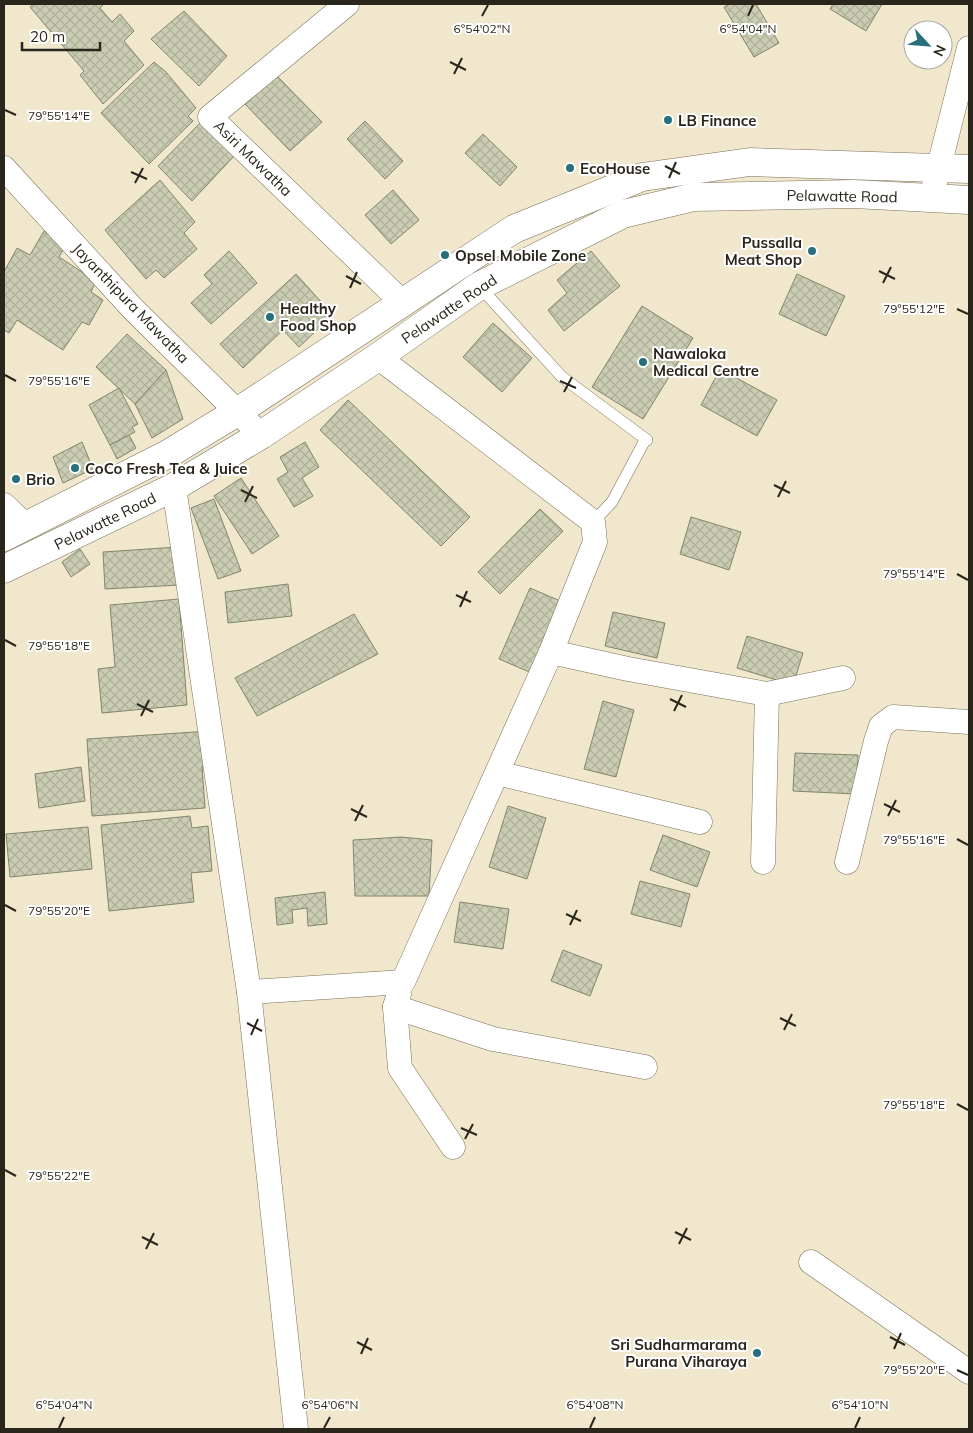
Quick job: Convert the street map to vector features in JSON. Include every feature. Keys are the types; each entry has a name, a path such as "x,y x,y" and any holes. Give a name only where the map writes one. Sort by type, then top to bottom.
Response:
{"main road":[{"name":"Pelawatte Road","path":"15,532 168,454 237,412 514,229 642,178 750,162 969,168"},
{"name":"Pelawatte Road","path":"4,569 174,487 261,435 378,358 479,286 623,214 694,197 854,194 969,200"}],"street":[{"name":"Asiri Mawatha","path":"346,4 210,116 402,302"},
{"path":"931,198 969,48"},
{"name":"Jayanthipura Mawatha","path":"4,168 134,310 261,435"},
{"path":"378,358 593,522 595,542 551,652 403,982 395,1007 400,1068 453,1147"},
{"path":"174,487 249,992 296,1429"},
{"path":"4,505 15,532"},
{"path":"551,652 628,669 767,694 843,678"},
{"path":"763,862 767,694"},
{"path":"847,862 881,726 893,718 969,722"},
{"path":"497,773 700,822"},
{"path":"249,992 403,982"},
{"path":"395,1007 493,1039 645,1067"},
{"path":"811,1262 969,1372"}],"lane":[{"path":"479,286 562,377 647,440 644,442 612,502 593,522"}],"building":[{"path":"34,4 104,4 100,8 112,22 120,14 134,31 124,41 144,65 103,104 80,75 84,71 30,7"},
{"path":"730,4 756,4 779,43 754,57 724,7"},
{"path":"833,4 882,4 866,31 830,9"},
{"path":"184,11 227,56 199,86 151,39"},
{"path":"154,62 166,72 196,108 188,116 193,121 149,164 101,113"},
{"path":"276,75 322,122 290,151 245,104"},
{"path":"202,121 236,154 192,201 158,166"},
{"path":"365,121 403,161 385,179 347,139"},
{"path":"483,134 517,167 500,186 465,153"},
{"path":"160,180 195,222 184,233 197,249 164,278 156,270 146,279 105,230"},
{"path":"393,190 419,220 391,244 365,215"},
{"path":"44,231 65,246 59,257 96,281 91,292 103,300 89,325 82,322 63,350 17,320 9,333 4,330 4,272 17,248 30,255"},
{"path":"229,251 257,283 211,324 191,303 212,284 204,275"},
{"path":"591,251 620,286 564,331 548,310 567,293 557,280"},
{"path":"296,274 333,315 299,347 283,330 243,368 220,344"},
{"path":"797,274 845,296 826,336 779,314"},
{"name":"Nawaloka Medical Centre","path":"642,306 693,338 643,419 592,387"},
{"path":"493,323 532,358 502,392 463,357"},
{"path":"127,334 166,370 135,404 96,367"},
{"path":"720,369 777,400 757,436 701,405"},
{"path":"166,370 183,419 152,438 135,404"},
{"path":"119,388 138,424 132,427 135,432 110,445 89,405"},
{"path":"348,400 470,517 441,546 320,430"},
{"path":"129,435 136,448 117,459 110,445"},
{"path":"82,442 93,469 63,483 53,457"},
{"path":"305,442 319,467 302,478 313,496 294,507 277,479 288,472 280,457"},
{"path":"241,478 279,536 252,554 214,496"},
{"path":"214,499 241,571 218,579 191,508"},
{"path":"540,509 563,531 500,594 478,572"},
{"path":"691,517 741,532 729,570 680,554"},
{"path":"178,547 180,585 105,589 103,552"},
{"path":"80,549 90,564 71,577 62,562"},
{"path":"288,584 292,616 228,623 225,592"},
{"path":"530,588 565,603 534,674 499,659"},
{"path":"179,599 187,705 102,713 98,669 115,667 110,605"},
{"path":"613,612 665,623 657,658 605,646"},
{"path":"354,614 378,654 257,716 235,678"},
{"path":"747,636 803,653 793,685 737,668"},
{"path":"603,701 634,710 616,777 584,769"},
{"path":"210,731 212,765 202,766 205,808 92,816 87,739"},
{"path":"795,753 858,755 856,794 793,791"},
{"path":"81,767 85,801 39,808 35,774"},
{"path":"508,806 546,818 527,879 489,867"},
{"path":"190,816 192,828 208,826 212,871 191,873 194,902 109,911 101,825"},
{"path":"88,827 92,869 10,877 6,834"},
{"path":"663,835 710,852 697,887 650,870"},
{"path":"401,837 432,840 429,896 355,896 353,840"},
{"path":"640,881 690,894 681,927 631,914"},
{"path":"325,892 327,924 308,926 307,908 292,910 293,923 277,925 275,898"},
{"path":"460,902 509,909 503,949 454,942"},
{"path":"563,950 602,965 590,996 551,981"}],"place":[{"name":"LB Finance","path":"668,120"},
{"name":"EcoHouse","path":"570,168"},
{"name":"Pussalla Meat Shop","path":"812,251"},
{"name":"Opsel Mobile Zone","path":"445,255"},
{"name":"Healthy Food Shop","path":"270,317"},
{"name":"Nawaloka Medical Centre","path":"643,362"},
{"name":"CoCo Fresh Tea & Juice","path":"75,468"},
{"name":"Brio","path":"16,479"},
{"name":"Sri Sudharmarama Purana Viharaya","path":"757,1353"}]}
